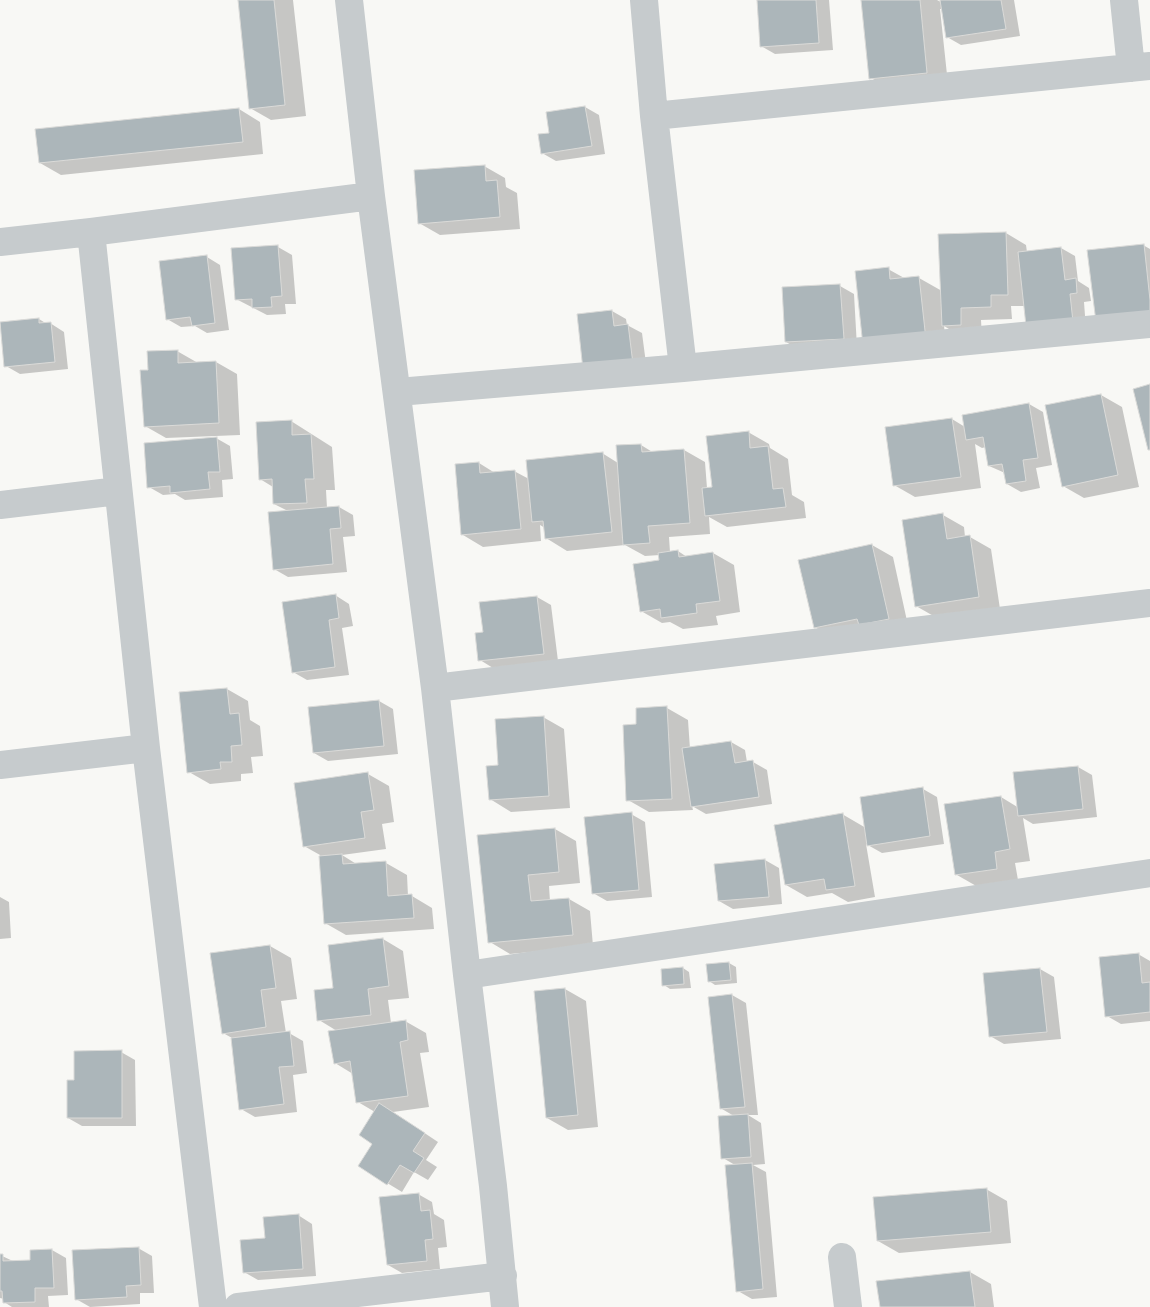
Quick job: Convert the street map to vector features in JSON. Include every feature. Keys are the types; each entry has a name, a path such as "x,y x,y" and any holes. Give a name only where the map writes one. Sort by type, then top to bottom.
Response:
{"street":[{"path":"350,0 371,196 435,688 505,1307"},
{"path":"644,0 654,116 683,368"},
{"path":"654,116 1140,67 1124,0"},
{"path":"0,242 371,196"},
{"path":"91,232 146,748 213,1307"},
{"path":"398,392 683,368 1150,324"},
{"path":"0,505 118,491"},
{"path":"435,688 1150,603"},
{"path":"0,765 146,748"},
{"path":"467,975 1150,872"},
{"path":"842,1257 848,1307"},
{"path":"238,1307 503,1276"}],"building":[{"path":"238,0 274,0 285,105 249,109"},
{"path":"757,0 816,0 819,43 760,47"},
{"path":"861,0 920,0 927,73 869,79"},
{"path":"940,0 1001,0 1006,29 946,38"},
{"path":"585,106 592,146 541,154 538,134 549,133 546,112"},
{"path":"239,108 243,142 39,163 35,129"},
{"path":"485,165 486,181 497,180 500,217 418,224 414,170"},
{"path":"1006,232 1008,295 991,295 991,307 961,308 961,325 942,326 938,234"},
{"path":"1144,244 1150,316 1096,322 1087,250"},
{"path":"278,245 282,296 271,297 272,307 252,308 252,299 235,300 231,248"},
{"path":"1061,247 1065,280 1076,278 1077,293 1070,294 1073,322 1026,326 1018,252"},
{"path":"207,255 215,323 192,326 190,317 166,320 159,261"},
{"path":"889,267 890,279 919,276 926,340 863,346 855,271"},
{"path":"840,284 844,339 785,342 782,287"},
{"path":"612,310 614,326 628,324 633,364 583,370 577,314"},
{"path":"39,318 39,323 51,322 55,362 4,367 0,322"},
{"path":"178,350 178,363 216,361 219,423 144,427 140,370 148,370 147,351"},
{"path":"1150,384 1150,450 1148,450 1133,389"},
{"path":"1101,394 1118,475 1062,487 1045,405"},
{"path":"1029,403 1038,458 1023,460 1026,481 1006,484 1002,464 988,466 983,437 966,440 962,415"},
{"path":"952,418 961,477 893,486 885,427"},
{"path":"292,420 292,435 311,434 314,479 305,479 307,503 273,504 272,479 259,480 256,422"},
{"path":"749,431 750,448 768,446 773,489 783,488 786,507 705,516 702,488 712,487 706,436"},
{"path":"217,437 220,472 208,472 210,489 170,493 170,486 147,488 144,443"},
{"path":"641,444 642,452 684,449 690,523 648,526 650,543 623,545 616,445"},
{"path":"603,452 612,532 545,539 543,521 532,522 526,460"},
{"path":"479,462 480,473 515,470 521,529 461,535 455,464"},
{"path":"339,506 341,528 330,529 333,564 273,570 268,512"},
{"path":"943,513 947,539 970,535 979,597 915,607 902,520"},
{"path":"872,544 889,619 859,625 857,619 814,628 798,560"},
{"path":"678,550 679,557 713,552 720,601 696,604 697,613 661,618 660,609 640,612 633,564 659,560 658,553"},
{"path":"336,594 339,618 329,620 335,667 292,673 282,602"},
{"path":"537,596 544,654 478,661 475,633 483,632 479,602"},
{"path":"227,688 230,714 239,713 242,745 231,746 232,762 220,762 221,769 187,773 179,692"},
{"path":"379,700 384,746 313,753 308,707"},
{"path":"667,706 672,799 626,801 623,725 636,724 636,708"},
{"path":"544,716 549,796 489,800 486,766 498,765 495,719"},
{"path":"731,741 735,763 753,760 759,797 691,807 682,748"},
{"path":"1078,766 1083,809 1018,816 1013,772"},
{"path":"368,772 374,810 361,812 365,838 303,847 294,783"},
{"path":"923,787 930,836 867,846 860,797"},
{"path":"1001,796 1010,849 995,852 997,869 955,875 944,804"},
{"path":"632,812 639,890 592,894 584,817"},
{"path":"843,813 855,886 826,890 824,879 785,885 774,825"},
{"path":"555,828 559,872 528,875 531,901 569,898 573,935 488,943 477,835"},
{"path":"342,854 343,864 386,861 388,896 412,894 414,918 324,924 319,856"},
{"path":"765,859 769,897 718,901 714,864"},
{"path":"383,938 389,986 368,989 371,1015 317,1021 314,990 333,988 328,945"},
{"path":"270,945 276,988 261,990 266,1027 222,1034 210,953"},
{"path":"1139,953 1142,983 1150,982 1150,1012 1105,1017 1099,957"},
{"path":"729,962 731,980 708,982 706,964"},
{"path":"683,967 684,984 662,986 661,969"},
{"path":"1040,968 1047,1032 989,1037 983,973"},
{"path":"565,988 578,1115 546,1118 534,991"},
{"path":"732,994 745,1107 720,1109 708,997"},
{"path":"406,1020 408,1040 400,1042 408,1096 356,1103 350,1061 334,1064 328,1031"},
{"path":"290,1031 294,1066 279,1067 284,1104 239,1110 231,1038"},
{"path":"122,1050 122,1118 67,1118 67,1080 74,1080 74,1051"},
{"path":"379,1103 425,1133 413,1151 424,1158 414,1173 400,1165 387,1185 358,1166 372,1144 359,1135"},
{"path":"748,1114 751,1157 721,1159 718,1116"},
{"path":"752,1163 763,1289 736,1292 725,1165"},
{"path":"987,1188 991,1232 877,1241 873,1197"},
{"path":"419,1193 421,1211 430,1210 433,1239 425,1240 427,1261 387,1265 379,1197"},
{"path":"299,1214 303,1269 243,1273 240,1240 265,1238 263,1217"},
{"path":"139,1247 141,1285 126,1286 127,1297 75,1300 72,1250"},
{"path":"52,1249 54,1288 35,1288 35,1302 3,1303 2,1291 0,1291 0,1254 3,1254 3,1261 30,1260 30,1250"},
{"path":"970,1271 975,1307 880,1307 876,1281"}]}
